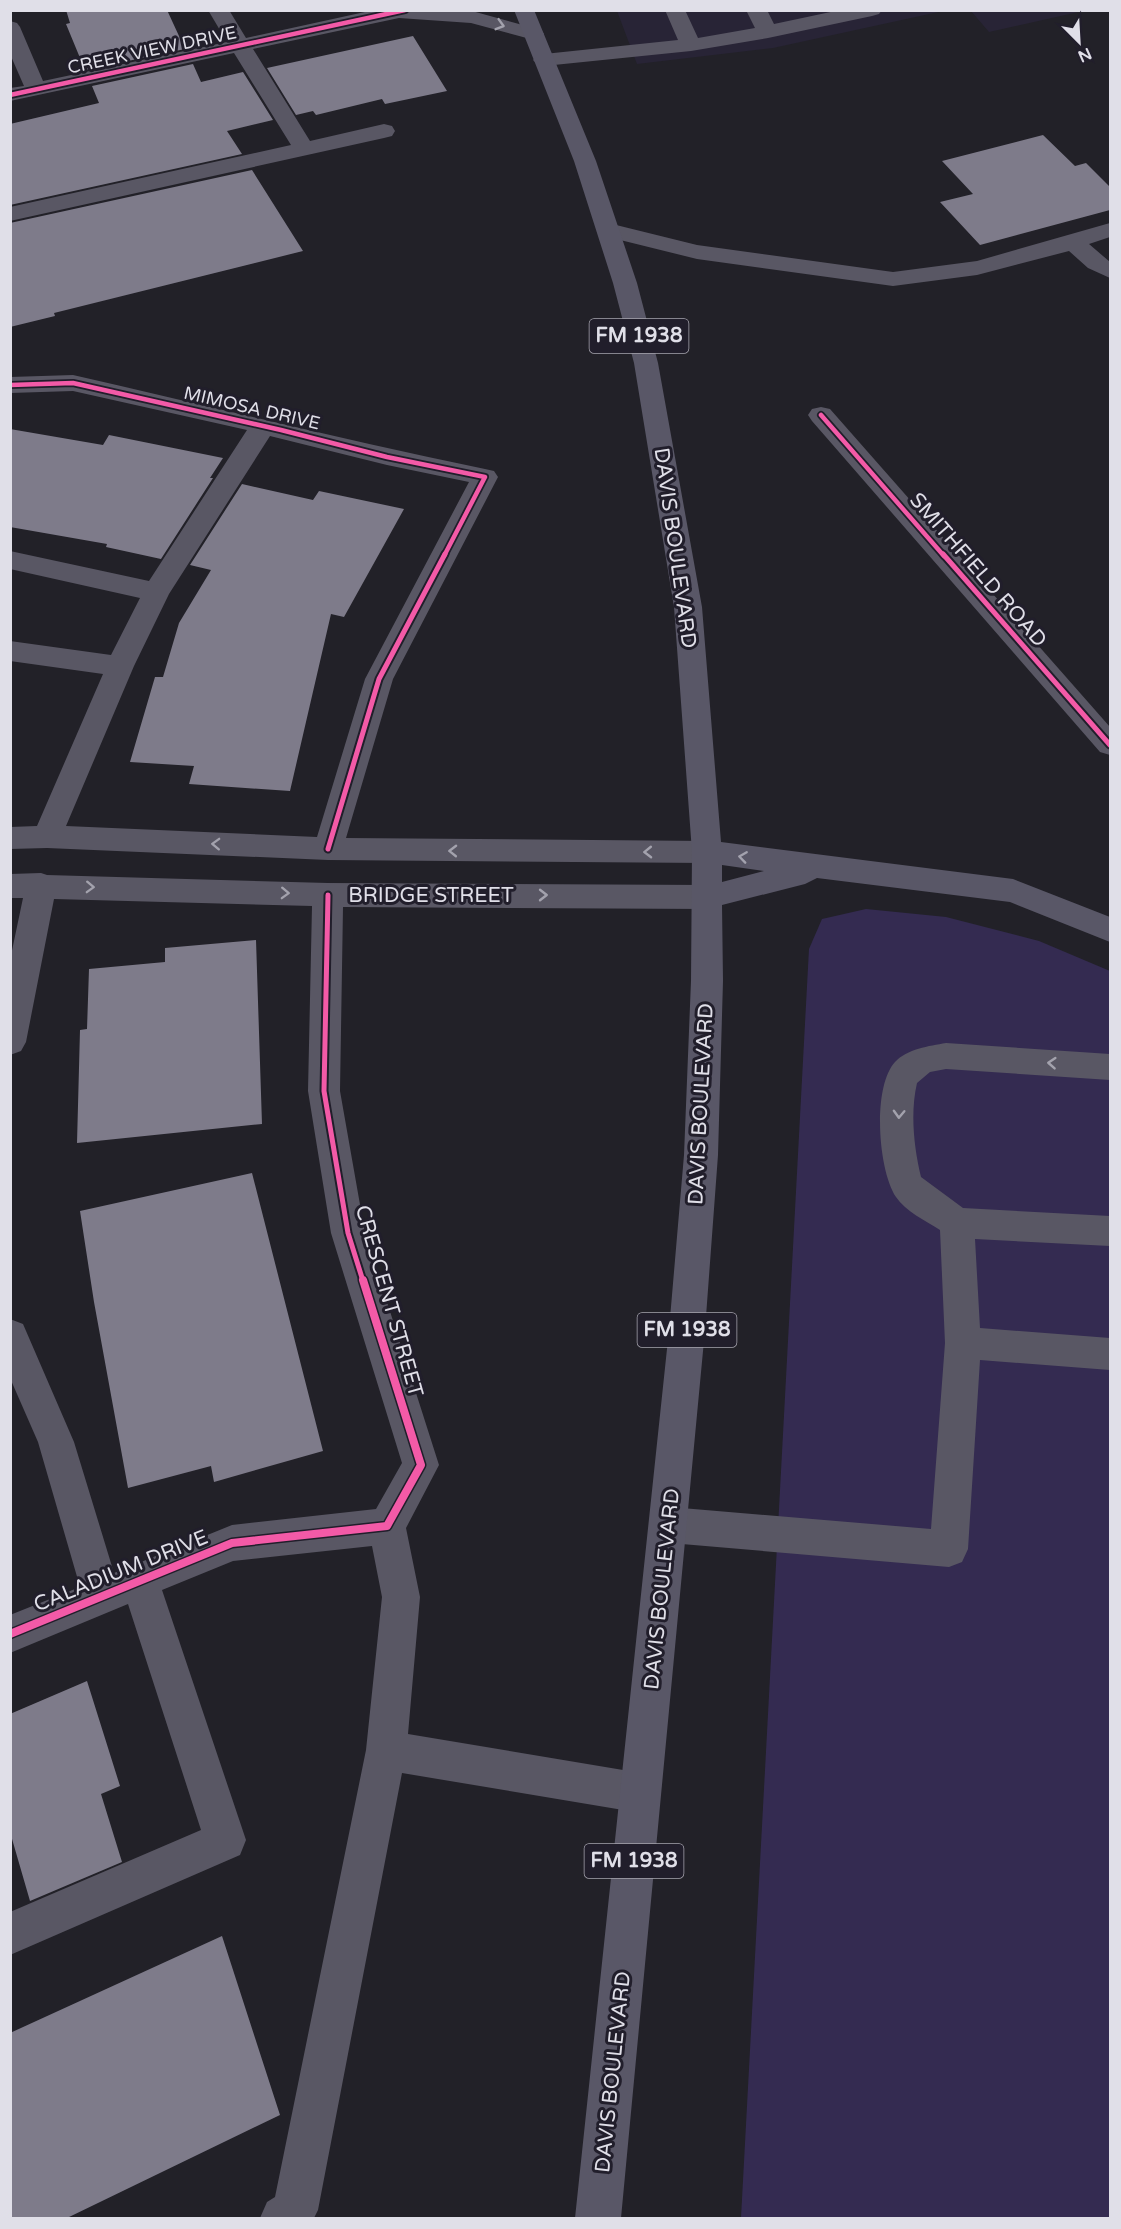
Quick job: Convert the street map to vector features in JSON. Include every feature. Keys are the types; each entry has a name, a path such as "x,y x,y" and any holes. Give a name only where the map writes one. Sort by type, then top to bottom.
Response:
{"main road":[{"name":"DAVIS BOULEVARD","path":"524,10 585,161 608,230 646,363 688,607 707,852 708,897 701,1155 669,1525 598,2218"},
{"path":"707,852 1013,891 1110,930"},
{"path":"708,897 821,868"}],"street":[{"path":"218,10 304,149"},
{"path":"675,10 691,45"},
{"path":"756,10 768,32"},
{"path":"544,60 691,45 768,32 872,10"},
{"name":"CREEK VIEW DRIVE","path":"10,95 403,11 472,17 534,34"},
{"path":"10,27 36,90"},
{"path":"10,214 384,131"},
{"path":"608,230 697,252 893,279 930,277 992,267 1110,230"},
{"path":"1073,242 1096,263 1110,271"},
{"name":"MIMOSA DRIVE","path":"10,385 73,383 387,457 485,477 380,679 328,849"},
{"name":"SMITHFIELD ROAD","path":"821,416 1110,746"},
{"path":"47,837 120,666 156,592 263,426"},
{"path":"10,560 156,592"},
{"path":"10,651 120,666"},
{"name":"BRIDGE STREET","path":"10,838 47,837 328,849 707,852"},
{"path":"10,1042 41,885"},
{"name":"BRIDGE STREET","path":"10,886 41,885 328,895 708,897"},
{"name":"CRESCENT STREET","path":"328,895 324,1091 348,1233 422,1465 387,1527"},
{"path":"1110,1066 946,1056 926,1059 912,1066 900,1080 898,1147 900,1169 907,1186 957,1223 1110,1231"},
{"path":"669,1525 949,1549 963,1343 957,1223"},
{"path":"963,1343 1110,1354"},
{"path":"13,1349 56,1442 102,1597"},
{"path":"284,2218 295,2210 386,1750 401,1597 387,1527"},
{"name":"CALADIUM DRIVE","path":"10,1634 232,1543 387,1527"},
{"path":"10,1934 225,1840 140,1581"},
{"path":"386,1750 641,1793"}],"shaded area":[{"path":"617,11 943,11 773,48 637,64"},
{"path":"971,11 1083,11 989,32"},
{"path":"866,909 946,917 1039,941 1110,971 1110,2218 741,2218 809,949 822,919"}],"building":[{"path":"66,10 167,10 185,49 85,70 66,24 70,23"},
{"path":"413,36 447,91 385,104 382,99 316,115 313,111 296,115 267,68"},
{"path":"193,64 201,82 243,72 273,120 227,131 242,154 10,205 10,124 99,103 92,86"},
{"path":"1043,135 1075,166 1086,163 1110,187 1110,210 980,245 940,202 973,194 942,161"},
{"path":"252,170 303,251 54,313 55,316 10,327 10,223"},
{"path":"10,429 103,445 109,435 223,458 210,478 213,478 161,559 106,547 107,544 10,527"},
{"path":"242,484 313,500 319,491 404,509 344,617 331,614 290,791 189,784 194,766 130,762 155,677 163,677 179,623 211,570 190,565"},
{"path":"256,940 262,1124 77,1143 80,1030 87,1029 89,969 165,962 165,948"},
{"path":"252,1173 323,1451 214,1482 211,1466 128,1488 80,1211"},
{"path":"87,1681 120,1786 101,1794 122,1862 30,1901 10,1832 10,1714"},
{"path":"222,1936 280,2115 67,2218 10,2218 10,2033"}],"cycle path":[{"path":"10,95 405,10"},
{"path":"10,385 73,383 281,430 387,457 485,477 379,679 328,849"},
{"path":"821,415 1110,745"},
{"path":"10,1634 232,1543 387,1526 421,1465 348,1233 324,1091 328,895"}]}
